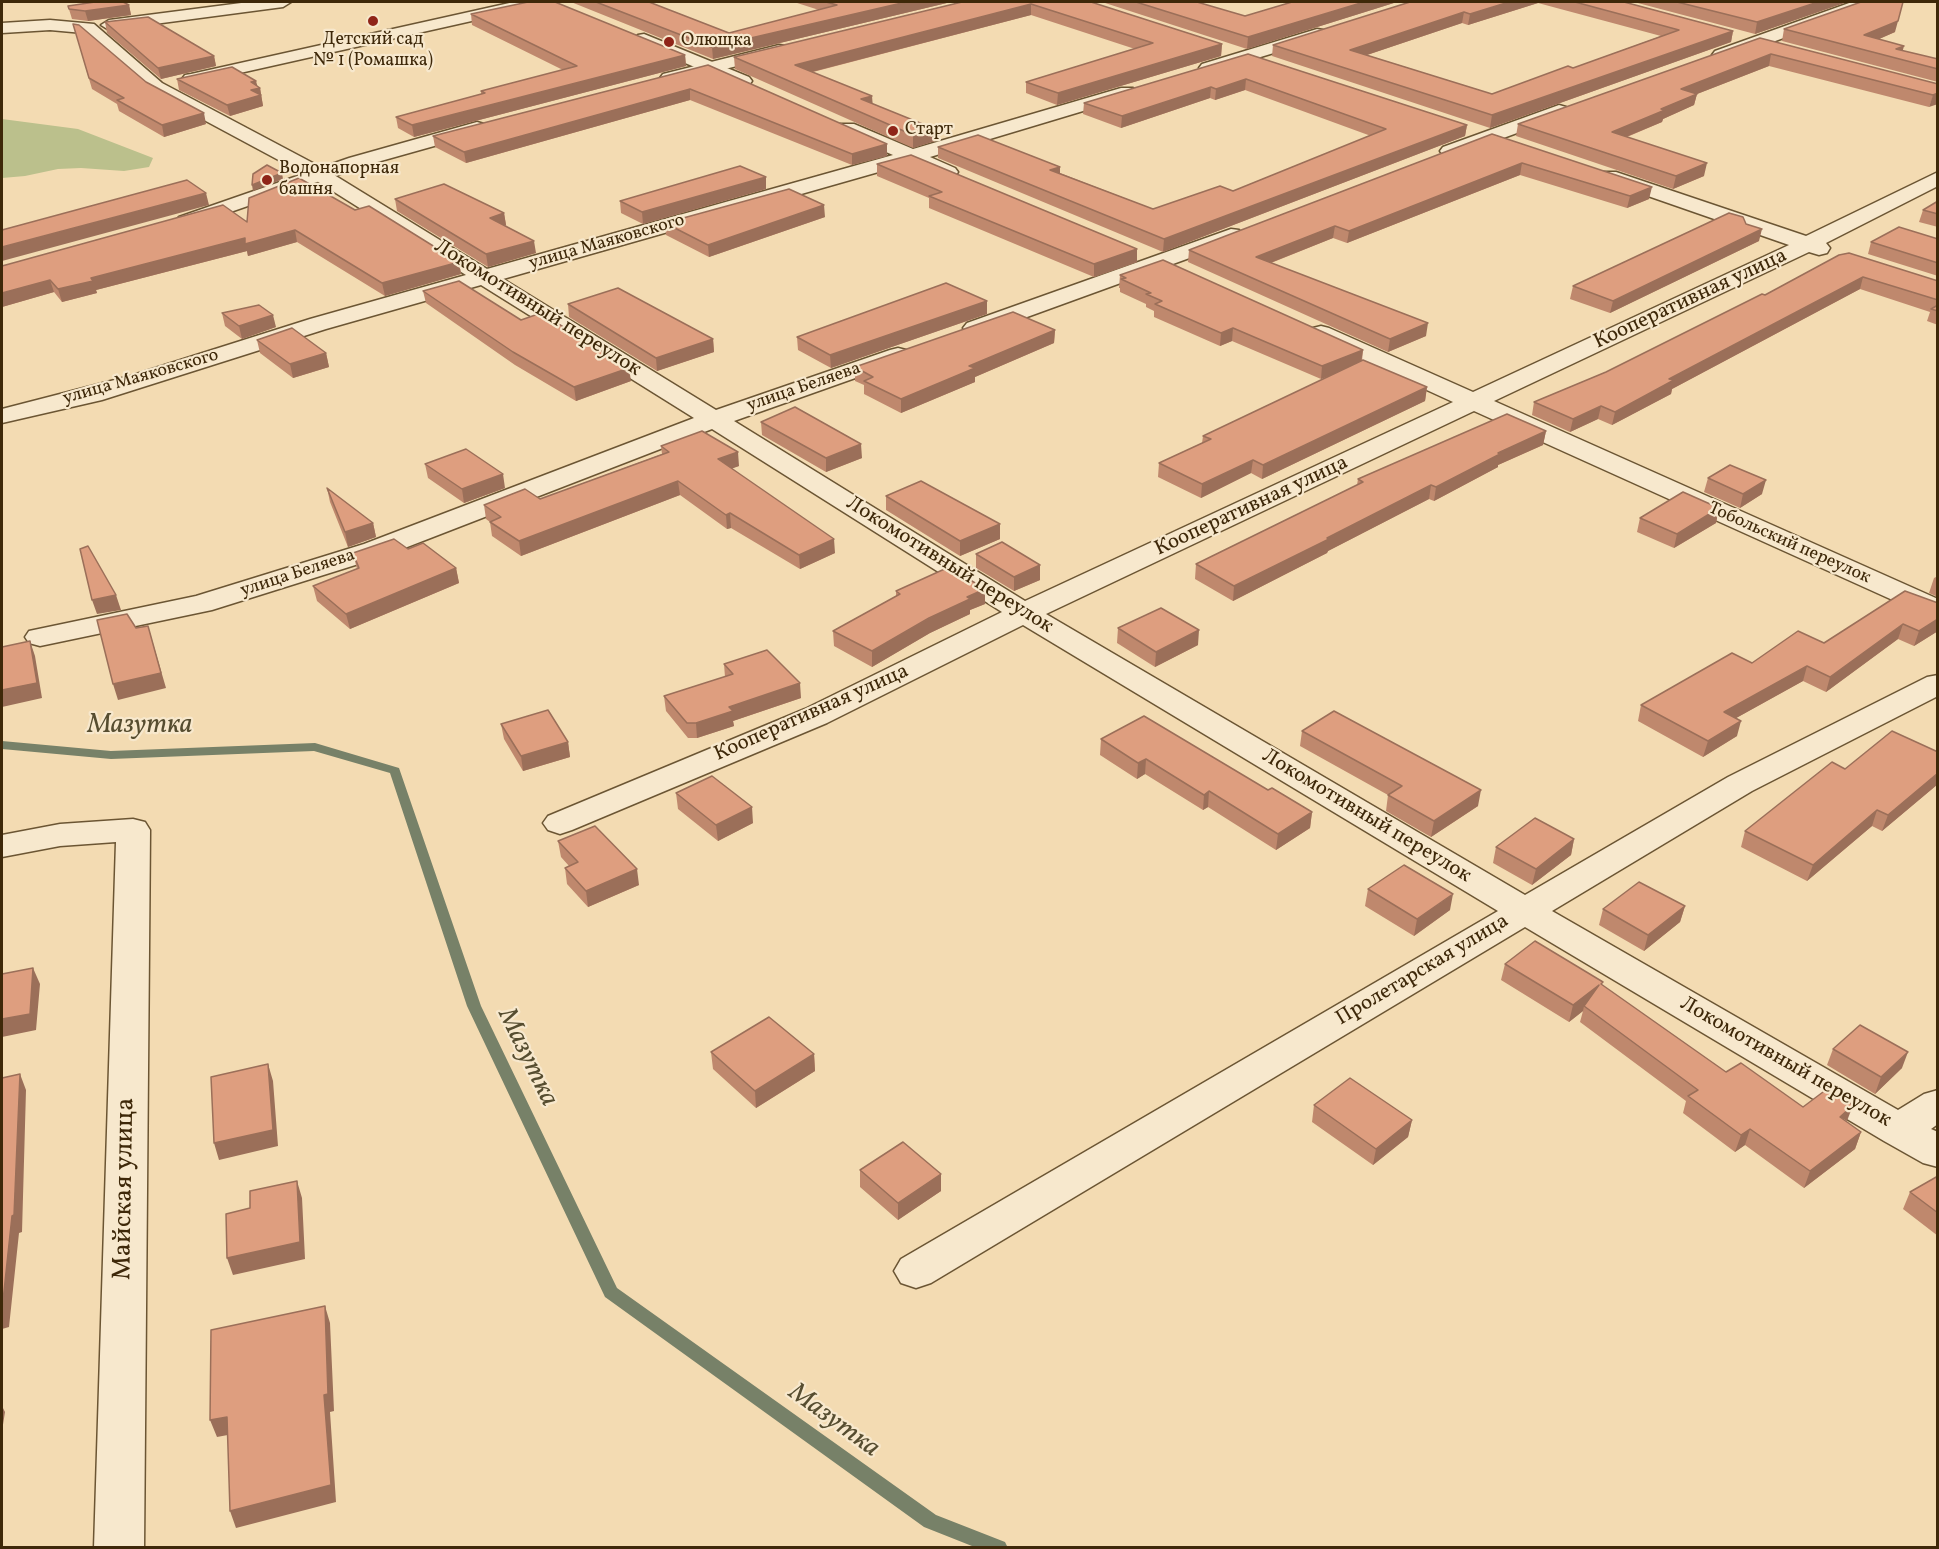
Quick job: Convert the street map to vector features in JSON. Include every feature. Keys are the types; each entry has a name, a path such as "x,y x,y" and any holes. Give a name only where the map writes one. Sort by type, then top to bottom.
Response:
{"street":[{"path":"2,28 51,25 88,28 283,2"},
{"path":"156,87 534,2"},
{"path":"1704,61 1866,2"},
{"path":"1192,73 1339,27"},
{"name":"Локомотивный переулок","path":"88,28 156,87 319,174 1024,613 1524,911 1938,1152"},
{"path":"626,32 764,91"},
{"path":"1726,32 1794,50"},
{"path":"1214,45 1281,67"},
{"path":"654,82 792,47"},
{"name":"улица Маяковского","path":"2,416 161,375 314,325 912,157 1147,86"},
{"path":"1424,161 1580,104"},
{"path":"827,119 967,180"},
{"path":"166,226 241,205 319,174 394,150 494,124"},
{"path":"1457,125 1522,147"},
{"path":"1588,169 1840,255"},
{"name":"Кооперативная улица","path":"560,823 816,716 1024,613 1475,403 1808,244 1938,178"},
{"path":"949,337 1163,262 1250,228"},
{"path":"1130,248 1185,271"},
{"name":"Тобольский переулок","path":"1303,325 1938,610"},
{"name":"улица Беляева","path":"40,637 202,604 374,550 713,420 916,348"},
{"name":"Пролетарская улица","path":"916,1271 1740,784 1938,684"},
{"name":"Майская улица","path":"2,846 60,835 133,831 119,1548"},
{"name":"Локомотивный переулок","path":"1898,1130 1938,1104"}],"green space":[{"path":"2,119 78,129 153,158 149,167 124,171 58,169 2,178"}],"building":[{"path":"95,2 123,2 129,5 85,11 69,9 68,6"},
{"path":"528,2 555,2 685,55 412,125 396,117 485,93 481,91 577,66 471,14"},
{"path":"596,2 649,2 729,33 837,5 826,2 906,2 712,47"},
{"path":"962,2 1091,2 1222,44 1058,93 1026,82 1153,43 1031,4 795,65 872,96 861,99 935,129 913,135 734,57"},
{"path":"1136,2 1197,2 1245,16 1292,2 1364,2 1248,37"},
{"path":"1410,2 1509,2 1470,14 1464,12 1350,50 1492,94 1568,66 1573,68 1679,30 1575,2 1624,2 1733,31 1492,115 1273,45"},
{"path":"1677,2 1818,2 1757,22"},
{"path":"1861,2 1903,2 1898,21 1864,35 1904,46 1896,49 1938,59 1938,69 1784,29"},
{"path":"148,17 214,56 158,68 105,22"},
{"path":"73,24 79,25 146,82 204,113 162,125 117,100 124,98 89,78"},
{"path":"1760,38 1938,84 1938,93 1933,95 1771,54 1681,89 1697,94 1612,132 1707,163 1676,176 1518,124"},
{"path":"1248,54 1467,125 1164,239 938,147 978,135 1060,167 1050,170 1153,209 1220,186 1233,191 1386,129 1246,79 1216,89 1211,87 1122,116 1084,103"},
{"path":"708,65 887,144 852,154 690,89 464,152 433,136"},
{"path":"232,67 256,81 251,82 260,88 251,90 261,95 227,105 177,79"},
{"path":"1492,134 1652,187 1630,196 1522,163 1349,231 1335,226 1256,257 1428,323 1390,339 1189,250"},
{"path":"911,155 1137,249 1094,264 929,196 942,192 877,164"},
{"path":"267,165 282,173 252,185 253,174"},
{"path":"740,166 766,177 642,212 620,201"},
{"path":"299,178 355,210 369,206 459,262 382,283 295,230 245,244 245,238 91,278 93,281 58,289 50,280 2,293 2,266 223,205 247,222 249,198"},
{"path":"187,180 206,193 2,247 2,230"},
{"path":"444,184 504,213 490,218 534,241 486,254 395,199"},
{"path":"789,189 824,205 708,245 665,223"},
{"path":"1938,201 1938,214 1923,210"},
{"path":"1729,213 1743,217 1746,224 1762,229 1613,301 1573,286"},
{"path":"1899,227 1938,239 1938,263 1871,242"},
{"path":"1849,253 1938,281 1938,300 1863,277 1669,379 1674,380 1615,412 1601,406 1573,419 1534,402 1606,372 1762,294 1765,295 1839,255"},
{"path":"1163,260 1363,350 1322,366 1233,328 1221,333 1155,304 1162,301 1146,294 1151,293 1121,279 1126,278 1120,275"},
{"path":"459,281 521,320 541,313 629,368 574,387 513,352 423,291"},
{"path":"946,283 987,301 830,355 797,337"},
{"path":"618,288 713,339 656,358 568,304"},
{"path":"259,305 273,315 239,326 222,313"},
{"path":"1013,312 1055,330 969,366 975,368 901,399 864,381 873,377 855,367"},
{"path":"292,328 326,353 290,364 257,340"},
{"path":"1363,360 1427,387 1263,465 1253,460 1202,484 1159,463 1211,439 1203,436"},
{"path":"795,407 861,444 826,458 761,422"},
{"path":"1507,414 1546,431 1498,453 1500,454 1436,487 1431,485 1234,586 1196,564 1363,482 1358,479"},
{"path":"702,431 738,452 718,459 834,539 799,555 730,513 726,515 678,481 519,541 490,522 501,517 484,505 525,489 540,499 669,452 661,446"},
{"path":"466,449 503,474 462,489 425,464"},
{"path":"1730,465 1766,480 1743,494 1708,478"},
{"path":"921,481 1000,524 960,541 886,496"},
{"path":"327,488 373,523 345,532"},
{"path":"1683,492 1719,508 1677,534 1640,518"},
{"path":"394,539 408,549 423,543 456,568 346,614 313,586 359,568 353,553"},
{"path":"1002,542 1040,565 1014,577 976,554"},
{"path":"88,546 116,595 92,600 80,549"},
{"path":"949,567 985,589 872,651 833,631 900,594 896,591"},
{"path":"1905,591 1938,603 1938,619 1919,631 1903,624 1830,677 1807,666 1724,712 1741,721 1708,741 1641,705 1732,653 1752,663 1798,631 1824,643"},
{"path":"1161,608 1199,630 1156,652 1118,628"},
{"path":"127,614 136,628 148,626 161,673 113,684 97,620"},
{"path":"30,641 37,683 2,690 2,647"},
{"path":"767,650 800,683 729,707 733,711 696,723 687,723 664,696 733,674 724,664"},
{"path":"548,710 568,742 521,756 501,724"},
{"path":"1334,711 1481,790 1434,821 1388,795 1402,786 1302,731"},
{"path":"1144,716 1268,790 1272,788 1312,812 1278,834 1209,791 1204,795 1146,759 1138,763 1101,739"},
{"path":"1892,731 1938,752 1938,773 1888,815 1877,810 1813,865 1745,831 1832,762 1845,769"},
{"path":"712,776 752,807 716,825 676,793"},
{"path":"1535,818 1574,839 1536,869 1496,847"},
{"path":"595,826 637,869 586,891 565,868 578,862 558,841"},
{"path":"1404,865 1453,894 1417,919 1368,889"},
{"path":"1639,882 1685,906 1648,935 1603,909"},
{"path":"1535,941 1603,982 1601,984 1726,1072 1741,1063 1803,1107 1827,1089 1853,1105 1840,1117 1861,1132 1810,1171 1750,1129 1741,1135 1688,1096 1698,1090 1584,1006 1599,985 1573,1005 1505,964"},
{"path":"33,968 30,1014 2,1019 2,974"},
{"path":"769,1017 814,1054 755,1091 711,1052"},
{"path":"1860,1025 1908,1052 1881,1077 1833,1049"},
{"path":"268,1064 273,1130 214,1143 211,1077"},
{"path":"20,1074 14,1215 12,1216 2,1310 2,1078"},
{"path":"1350,1078 1412,1120 1376,1149 1314,1105"},
{"path":"903,1142 941,1174 898,1203 860,1170"},
{"path":"1938,1176 1938,1213 1910,1192"},
{"path":"297,1181 300,1242 227,1258 226,1214 250,1208 250,1191"},
{"path":"325,1306 328,1394 324,1395 331,1485 230,1511 227,1417 210,1420 211,1330"}],"waterway":[{"name":"Мазутка","path":"2,745 111,755 315,747 395,771 474,1006 611,1292 930,1521 999,1548"}],"place":[{"name":"Детский сад № 1 (Ромашка)","path":"373,21"},
{"name":"Олющка","path":"669,42"},
{"name":"Старт","path":"893,131"},
{"name":"Водонапорная башня","path":"267,180"}]}
